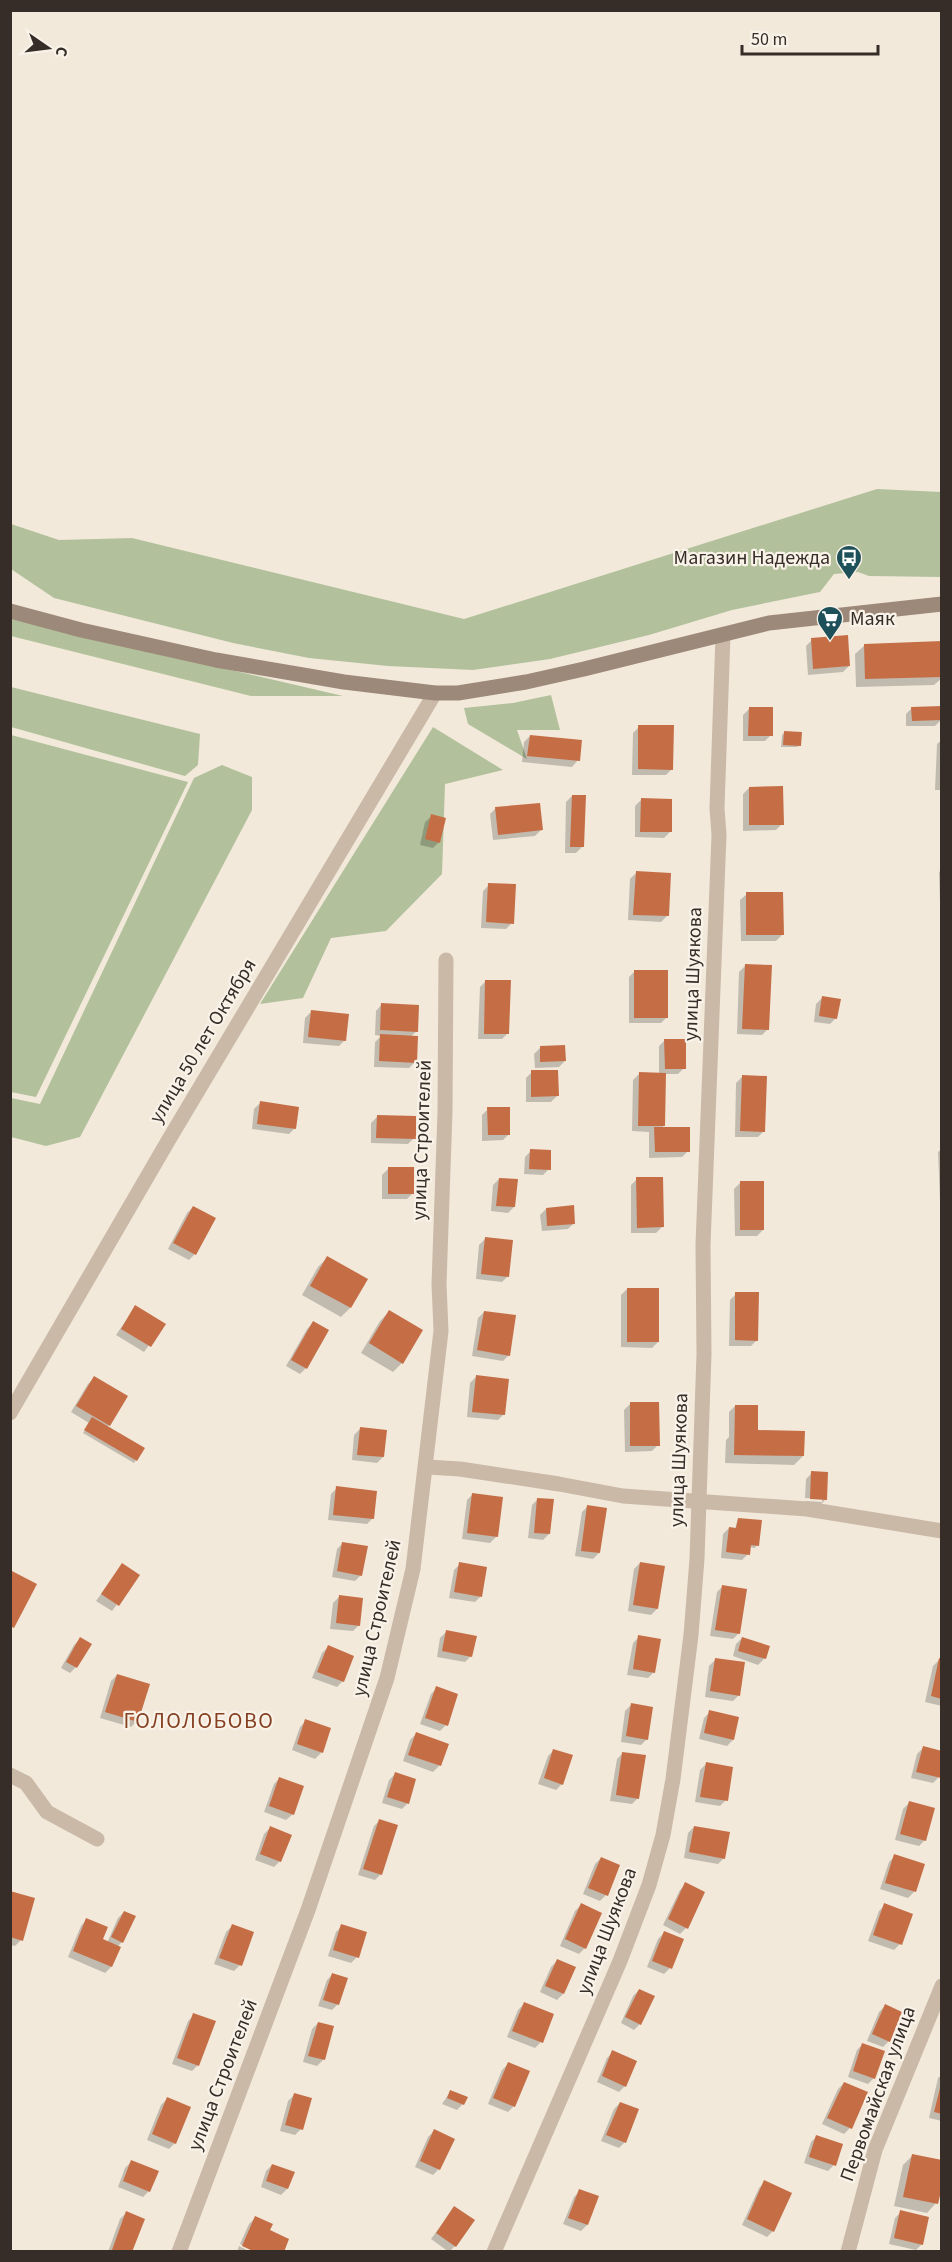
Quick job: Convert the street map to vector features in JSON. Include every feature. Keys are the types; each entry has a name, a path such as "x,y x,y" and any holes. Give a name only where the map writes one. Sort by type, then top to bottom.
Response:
{"street":[{"path":"10,611 81,630 216,660 344,682 435,693 458,693 526,682 769,623 942,603"},
{"name":"улица Шуякова","path":"494,2252 620,1961 649,1885 663,1835 673,1779 691,1635 698,1500 704,1354 703,1245 719,835 717,808 723,635"},
{"name":"улица 50 лет Октября","path":"10,1413 168,1141 435,693"},
{"name":"улица Строителей","path":"179,2252 308,1910 387,1678 413,1569 427,1467 441,1331 439,1284 445,1112 446,960"},
{"path":"427,1467 460,1469 623,1496 807,1509 942,1531"},
{"path":"10,1775 26,1783 47,1812 97,1839"},
{"name":"Первомайская улица","path":"848,2252 875,2150 942,1986"}],"green space":[{"path":"877,489 941,492 941,577 869,576 858,572 834,574 820,592 732,610 649,635 550,659 473,670 388,666 309,658 233,643 54,598 11,569 11,524 59,540 132,538 464,619"},
{"path":"11,619 343,696 251,696 11,636"},
{"path":"11,687 200,734 198,765 185,776 11,727"},
{"path":"551,695 560,730 517,730 527,759 468,724 464,708 513,703"},
{"path":"433,727 503,770 445,784 442,874 386,931 331,938 303,998 260,1004"},
{"path":"11,735 188,782 36,1097 11,1092"},
{"path":"222,765 252,777 252,810 80,1137 46,1146 11,1137 11,1098 40,1104 194,778"}],"building":[{"path":"848,635 850,666 813,669 811,638"},
{"path":"942,641 942,677 865,679 864,644"},
{"path":"942,706 942,720 912,721 911,707"},
{"path":"749,707 773,707 773,736 748,736"},
{"path":"638,725 674,725 673,770 638,769"},
{"path":"784,731 802,732 801,746 783,745"},
{"path":"530,735 582,740 580,761 527,756"},
{"path":"783,786 784,825 749,825 749,787"},
{"path":"572,795 586,795 584,847 570,847"},
{"path":"641,798 672,799 672,832 640,832"},
{"path":"540,803 543,830 498,835 495,807"},
{"path":"431,814 446,818 440,843 425,839"},
{"path":"636,871 671,873 669,916 633,915"},
{"path":"488,883 516,884 514,924 486,922"},
{"path":"746,892 783,892 784,935 746,935"},
{"path":"745,964 772,965 769,1030 742,1029"},
{"path":"634,970 668,970 668,1018 634,1018"},
{"path":"485,980 511,980 509,1034 484,1034"},
{"path":"822,996 841,999 837,1019 819,1016"},
{"path":"381,1003 419,1005 418,1032 380,1030"},
{"path":"311,1010 349,1014 346,1041 308,1037"},
{"path":"380,1034 418,1036 417,1063 379,1061"},
{"path":"664,1039 686,1039 686,1069 665,1069"},
{"path":"565,1045 566,1061 540,1062 540,1046"},
{"path":"531,1070 558,1070 559,1096 531,1097"},
{"path":"639,1072 666,1073 665,1126 638,1126"},
{"path":"742,1075 767,1076 765,1132 740,1131"},
{"path":"260,1101 299,1107 296,1129 257,1124"},
{"path":"487,1107 510,1107 510,1135 488,1135"},
{"path":"377,1115 416,1116 416,1139 376,1138"},
{"path":"654,1127 690,1127 690,1152 655,1152"},
{"path":"530,1149 551,1150 551,1170 529,1169"},
{"path":"388,1167 414,1167 414,1194 388,1194"},
{"path":"636,1177 663,1177 664,1227 637,1228"},
{"path":"499,1178 518,1179 515,1207 496,1206"},
{"path":"740,1181 764,1181 764,1230 740,1230"},
{"path":"574,1205 575,1224 547,1226 546,1208"},
{"path":"193,1206 216,1218 196,1255 173,1243"},
{"path":"485,1237 513,1240 509,1277 481,1274"},
{"path":"327,1256 368,1279 351,1308 310,1286"},
{"path":"627,1288 659,1288 659,1342 627,1342"},
{"path":"735,1292 759,1292 758,1341 735,1340"},
{"path":"135,1305 166,1324 151,1347 121,1329"},
{"path":"389,1310 423,1330 403,1364 369,1343"},
{"path":"484,1311 516,1315 510,1356 477,1350"},
{"path":"313,1321 329,1330 307,1369 291,1360"},
{"path":"476,1375 509,1379 505,1415 472,1412"},
{"path":"94,1376 128,1396 110,1426 76,1406"},
{"path":"630,1402 659,1402 660,1446 630,1446"},
{"path":"735,1405 758,1405 758,1430 805,1431 804,1456 734,1455"},
{"path":"92,1417 145,1448 137,1461 84,1430"},
{"path":"360,1427 387,1430 384,1457 357,1455"},
{"path":"811,1471 828,1472 827,1500 810,1499"},
{"path":"336,1486 377,1491 374,1519 333,1515"},
{"path":"472,1493 503,1497 498,1537 467,1533"},
{"path":"537,1498 554,1499 550,1534 534,1533"},
{"path":"587,1505 607,1508 600,1553 581,1551"},
{"path":"738,1518 762,1520 759,1546 751,1545 750,1555 726,1552 729,1527 736,1528"},
{"path":"342,1542 368,1546 362,1576 337,1571"},
{"path":"459,1562 487,1567 482,1597 454,1592"},
{"path":"640,1562 665,1566 658,1609 633,1605"},
{"path":"122,1563 140,1575 119,1606 101,1594"},
{"path":"10,1570 37,1584 14,1628 10,1626"},
{"path":"722,1585 747,1589 740,1634 715,1630"},
{"path":"339,1595 363,1598 360,1626 336,1623"},
{"path":"446,1630 477,1636 472,1657 442,1651"},
{"path":"638,1635 661,1639 655,1673 633,1669"},
{"path":"80,1637 92,1644 77,1668 66,1662"},
{"path":"742,1637 770,1646 766,1659 738,1651"},
{"path":"328,1645 354,1656 344,1682 317,1672"},
{"path":"715,1658 745,1662 740,1696 710,1691"},
{"path":"939,1658 942,1659 942,1699 931,1696"},
{"path":"117,1674 150,1684 138,1722 105,1712"},
{"path":"436,1686 458,1694 448,1726 425,1718"},
{"path":"631,1703 653,1707 648,1740 626,1736"},
{"path":"709,1710 739,1717 734,1740 704,1733"},
{"path":"305,1719 331,1728 323,1753 297,1744"},
{"path":"416,1732 449,1744 441,1766 408,1755"},
{"path":"923,1746 942,1751 941,1778 916,1772"},
{"path":"553,1749 573,1755 563,1785 544,1778"},
{"path":"622,1752 646,1755 639,1799 616,1795"},
{"path":"706,1762 733,1767 728,1801 700,1797"},
{"path":"395,1772 416,1779 409,1804 387,1797"},
{"path":"279,1777 304,1786 294,1815 269,1806"},
{"path":"909,1801 935,1808 926,1841 900,1834"},
{"path":"379,1819 398,1825 382,1875 363,1869"},
{"path":"270,1826 292,1835 281,1862 260,1854"},
{"path":"694,1826 730,1832 725,1859 689,1852"},
{"path":"894,1854 925,1864 916,1892 885,1883"},
{"path":"601,1857 620,1865 608,1896 588,1888"},
{"path":"685,1882 705,1892 688,1929 668,1919"},
{"path":"10,1891 35,1898 23,1941 10,1937"},
{"path":"581,1903 602,1913 586,1949 565,1939"},
{"path":"884,1903 913,1914 902,1945 873,1935"},
{"path":"124,1911 136,1916 123,1943 111,1937"},
{"path":"86,1918 108,1927 103,1939 121,1947 112,1967 73,1951"},
{"path":"232,1924 254,1932 242,1966 219,1958"},
{"path":"341,1924 367,1932 359,1958 333,1950"},
{"path":"664,1931 684,1939 672,1969 652,1961"},
{"path":"557,1959 576,1967 564,1994 545,1986"},
{"path":"332,1973 348,1978 339,2005 323,2000"},
{"path":"639,1989 655,1996 641,2025 625,2017"},
{"path":"524,2002 554,2014 543,2043 512,2031"},
{"path":"885,2004 902,2012 890,2042 872,2034"},
{"path":"193,2013 216,2021 199,2066 177,2058"},
{"path":"318,2022 334,2026 325,2060 308,2056"},
{"path":"862,2043 885,2051 875,2079 853,2071"},
{"path":"612,2050 637,2061 626,2087 602,2076"},
{"path":"508,2062 530,2071 515,2107 493,2098"},
{"path":"844,2082 868,2092 852,2129 827,2118"},
{"path":"942,2085 942,2114 934,2112"},
{"path":"450,2090 468,2097 464,2105 447,2098"},
{"path":"294,2093 312,2098 303,2130 285,2125"},
{"path":"167,2097 191,2107 176,2144 152,2134"},
{"path":"620,2102 639,2109 626,2143 606,2135"},
{"path":"434,2129 455,2139 440,2170 420,2161"},
{"path":"816,2135 843,2144 836,2166 809,2157"},
{"path":"912,2154 942,2160 942,2187 938,2204 903,2197"},
{"path":"131,2160 159,2171 150,2192 123,2181"},
{"path":"272,2164 295,2172 288,2189 266,2181"},
{"path":"764,2180 792,2193 774,2232 747,2219"},
{"path":"579,2189 599,2196 588,2225 568,2218"},
{"path":"454,2206 475,2220 456,2247 436,2233"},
{"path":"900,2210 929,2217 923,2245 894,2238"},
{"path":"126,2211 145,2219 132,2252 117,2252 112,2250"},
{"path":"255,2216 273,2224 270,2230 289,2239 284,2252 255,2252 242,2246"}],"place":[{"name":"Магазин Надежда","path":"849,581"},
{"name":"Маяк","path":"830,642"}],"district":[{"name":"ГОЛОЛОБОВО","path":"199,1721"}]}
